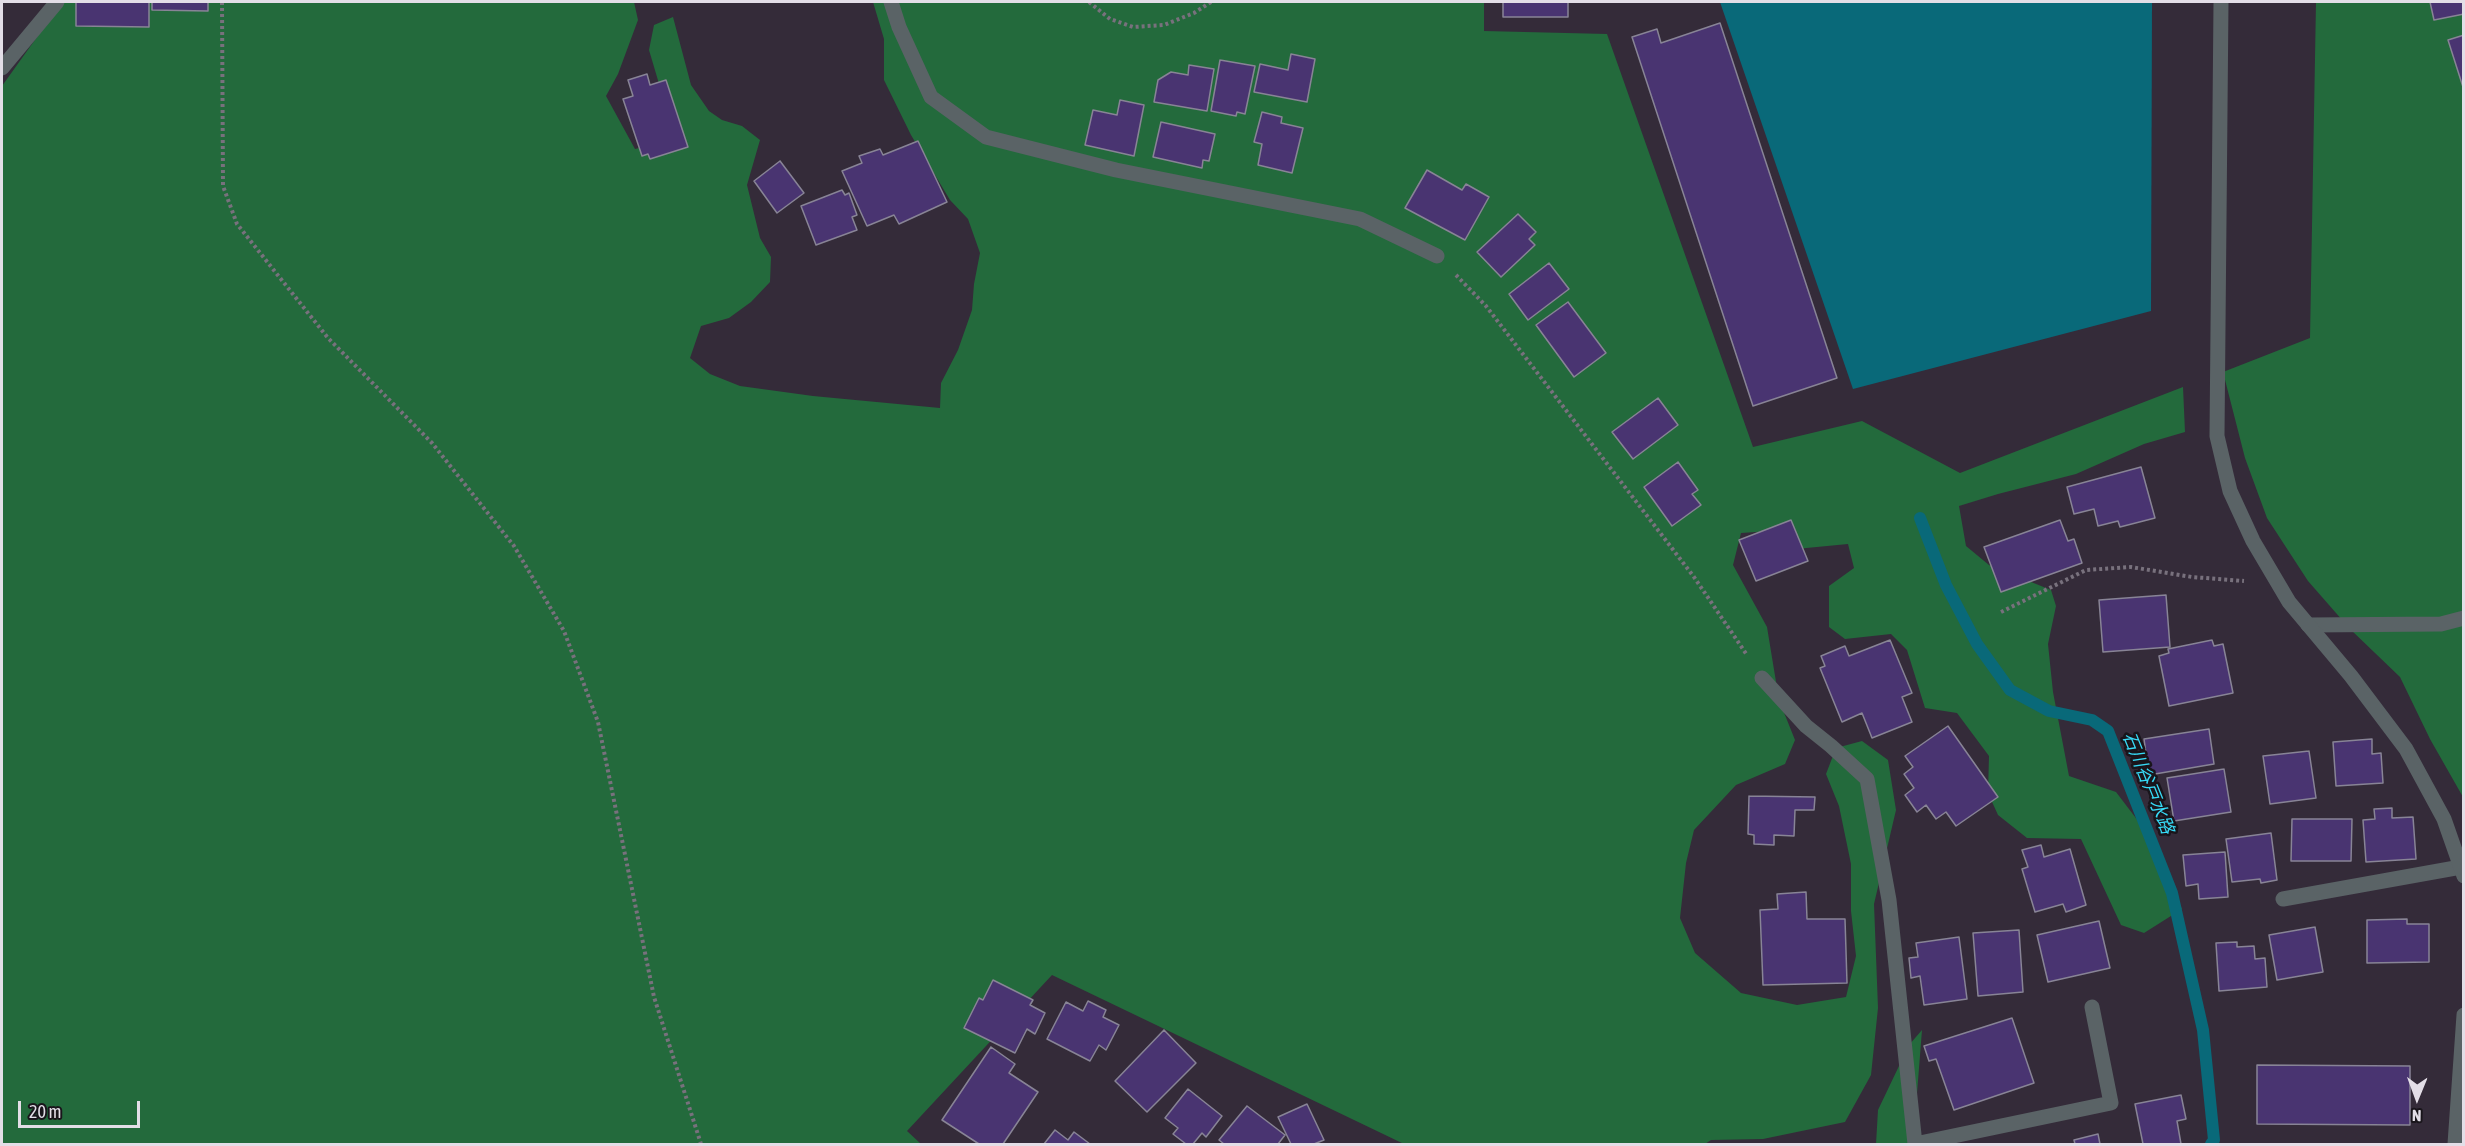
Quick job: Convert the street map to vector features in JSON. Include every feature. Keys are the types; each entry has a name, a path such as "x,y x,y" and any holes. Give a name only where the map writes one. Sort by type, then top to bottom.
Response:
{"street":[{"path":"2,68 57,2"},
{"path":"891,2 899,27 931,97 986,137 1116,170 1360,219 1437,256"},
{"path":"2221,2 2217,436 2230,491 2253,541 2289,602 2351,676 2406,749 2444,819 2462,872 2283,899"},
{"path":"2308,625 2441,624 2463,618"},
{"path":"1762,678 1806,726 1832,746 1867,779 1889,900 1915,1144 2111,1104 2092,1007"},
{"path":"2455,1144 2463,1016"}],"path":[{"path":"222,2 223,186 237,224 328,338 432,443 514,546 564,631 598,722 654,997 701,1144"},
{"path":"1089,2 1110,19 1133,27 1164,25 1194,13 1211,2"},
{"path":"1437,256 1486,306 1694,577 1762,678"},
{"path":"2001,612 2086,570 2131,567 2241,582 2274,577"}],"green space":[{"path":"62,2 634,2 638,20 618,74 606,96 635,149 664,142 665,104 649,50 654,25 673,17 691,85 709,111 722,120 742,126 760,140 747,185 760,238 771,257 770,282 751,302 729,318 701,326 690,358 710,374 740,386 813,396 940,408 941,383 958,350 972,310 980,253 968,219 950,200 911,135 884,80 884,39 873,2 1484,2 1484,31 1607,34 1753,447 1862,421 1960,473 2183,387 2185,432 2144,444 2076,474 1959,506 1966,546 1989,565 2051,590 2056,606 2048,644 2053,692 2069,776 2116,792 2145,830 2182,909 2144,933 2121,925 2081,839 2027,838 1998,815 1988,793 1989,756 1957,713 1925,708 1907,650 1891,634 1845,639 1829,627 1829,586 1854,568 1848,544 1796,549 1771,531 1741,533 1733,565 1767,627 1779,700 1795,740 1785,764 1736,785 1694,830 1686,863 1680,918 1695,953 1741,993 1797,1005 1846,997 1856,956 1851,911 1851,864 1839,806 1826,774 1836,748 1862,741 1888,760 1896,810 1874,904 1878,1008 1871,1075 1845,1122 1763,1139 1711,1140 1705,1144 1404,1144 1052,975 907,1131 921,1144 2,1144 2,86"},
{"path":"2316,2 2463,2 2463,797 2430,739 2400,677 2350,629 2308,581 2267,518 2245,458 2223,372 2310,338"},
{"path":"1922,1030 1913,1144 1876,1144 1878,1110 1909,1045"}],"water":[{"path":"1720,2 2152,2 2151,311 1853,389"}],"building":[{"path":"76,2 149,2 149,27 76,26"},
{"path":"152,2 208,2 208,11 152,10"},
{"path":"1503,2 1568,2 1568,17 1503,17"},
{"path":"2430,2 2464,2 2464,14 2434,20"},
{"path":"1720,23 1837,378 1753,406 1632,37 1657,29 1661,43"},
{"path":"2464,35 2464,87 2463,87 2448,40"},
{"path":"1291,54 1315,59 1307,102 1254,92 1260,64 1288,70"},
{"path":"1220,60 1255,66 1245,114 1237,112 1236,116 1211,111"},
{"path":"1189,65 1214,69 1207,111 1154,102 1158,80 1171,72 1188,75"},
{"path":"647,74 650,85 666,80 688,147 650,159 648,154 642,156 623,99 633,96 628,80"},
{"path":"1120,100 1144,105 1134,156 1085,145 1093,110 1117,115"},
{"path":"1262,112 1282,117 1281,123 1303,128 1292,173 1258,165 1262,144 1254,142"},
{"path":"1161,122 1215,134 1209,161 1203,160 1202,168 1153,157"},
{"path":"918,141 947,202 899,224 894,215 867,226 842,171 862,163 859,156 880,149 883,155"},
{"path":"780,161 804,193 777,213 754,181"},
{"path":"1427,170 1462,190 1466,184 1489,197 1465,240 1405,208"},
{"path":"842,190 845,195 849,193 857,215 852,217 857,230 816,245 801,206"},
{"path":"1518,214 1536,232 1529,239 1535,245 1501,277 1477,252"},
{"path":"1549,263 1569,289 1528,320 1509,294"},
{"path":"1568,302 1606,353 1574,377 1536,325"},
{"path":"1658,398 1678,425 1633,459 1612,432"},
{"path":"1678,462 1698,490 1692,494 1701,505 1672,526 1644,487"},
{"path":"2141,467 2155,518 2120,527 2118,521 2098,526 2094,509 2074,514 2067,487"},
{"path":"1791,520 1808,561 1756,581 1739,540"},
{"path":"2060,520 2068,541 2074,539 2082,563 2001,592 1984,547"},
{"path":"2166,595 2170,647 2103,652 2099,600"},
{"path":"1890,640 1912,693 1902,697 1912,722 1872,738 1862,713 1842,722 1820,668 1825,666 1821,656 1845,646 1849,656"},
{"path":"2212,640 2214,646 2223,644 2233,693 2169,706 2159,656 2169,653 2168,649"},
{"path":"1948,726 1998,797 1956,826 1946,812 1936,819 1926,805 1917,812 1905,795 1914,788 1904,774 1913,767 1905,756"},
{"path":"2209,729 2214,764 2149,775 2144,739"},
{"path":"2372,739 2372,754 2381,753 2383,783 2336,786 2333,742"},
{"path":"2309,751 2316,798 2270,804 2263,756"},
{"path":"2224,769 2231,812 2174,821 2167,778"},
{"path":"1749,796 1815,797 1814,810 1795,810 1794,836 1774,835 1774,845 1754,844 1754,835 1748,834"},
{"path":"2392,808 2392,818 2413,817 2416,859 2366,862 2363,820 2375,819 2374,809"},
{"path":"2292,819 2352,819 2351,861 2291,861"},
{"path":"2271,833 2277,880 2261,883 2260,879 2232,882 2226,839"},
{"path":"2041,845 2044,857 2070,849 2086,905 2066,912 2063,904 2035,912 2022,869 2028,867 2022,850"},
{"path":"2225,852 2228,897 2199,899 2198,884 2186,886 2183,855"},
{"path":"1806,892 1807,919 1845,919 1847,983 1763,985 1760,910 1778,909 1777,894"},
{"path":"2407,919 2407,924 2429,924 2429,962 2367,963 2367,920"},
{"path":"2099,921 2110,968 2048,982 2037,935"},
{"path":"2315,927 2323,972 2277,980 2269,935"},
{"path":"2019,930 2023,992 1978,996 1973,933"},
{"path":"1959,937 1967,999 1924,1005 1920,976 1911,978 1909,958 1918,957 1916,943"},
{"path":"2237,942 2237,947 2254,946 2255,959 2265,958 2267,987 2219,991 2216,943"},
{"path":"993,980 1033,1000 1030,1005 1045,1013 1035,1034 1027,1029 1015,1053 964,1028 979,998 983,1000"},
{"path":"1088,1001 1106,1010 1103,1017 1119,1025 1106,1050 1099,1045 1090,1061 1047,1039 1066,1002 1083,1011"},
{"path":"2012,1018 2034,1083 1954,1110 1936,1059 1929,1061 1924,1046"},
{"path":"1164,1030 1196,1063 1147,1112 1115,1081"},
{"path":"991,1047 1015,1064 1009,1073 1038,1092 1003,1144 979,1144 942,1120"},
{"path":"2257,1065 2410,1066 2410,1125 2257,1124"},
{"path":"1188,1089 1222,1116 1206,1137 1202,1133 1193,1144 1186,1144 1173,1134 1178,1128 1165,1118"},
{"path":"2181,1095 2186,1119 2177,1121 2181,1144 2143,1144 2135,1104"},
{"path":"1307,1104 1324,1140 1314,1144 1291,1144 1278,1117"},
{"path":"1247,1106 1285,1135 1278,1144 1224,1144 1219,1140"},
{"path":"1055,1130 1068,1140 1074,1132 1090,1144 1044,1144"},
{"path":"2098,1134 2100,1144 2075,1144 2074,1140"}],"waterway":[{"name":"石川谷戸水路","path":"1920,518 1946,585 1977,644 2010,690 2049,711 2092,720 2108,731 2172,893 2203,1030 2214,1140 2211,1144"}]}
